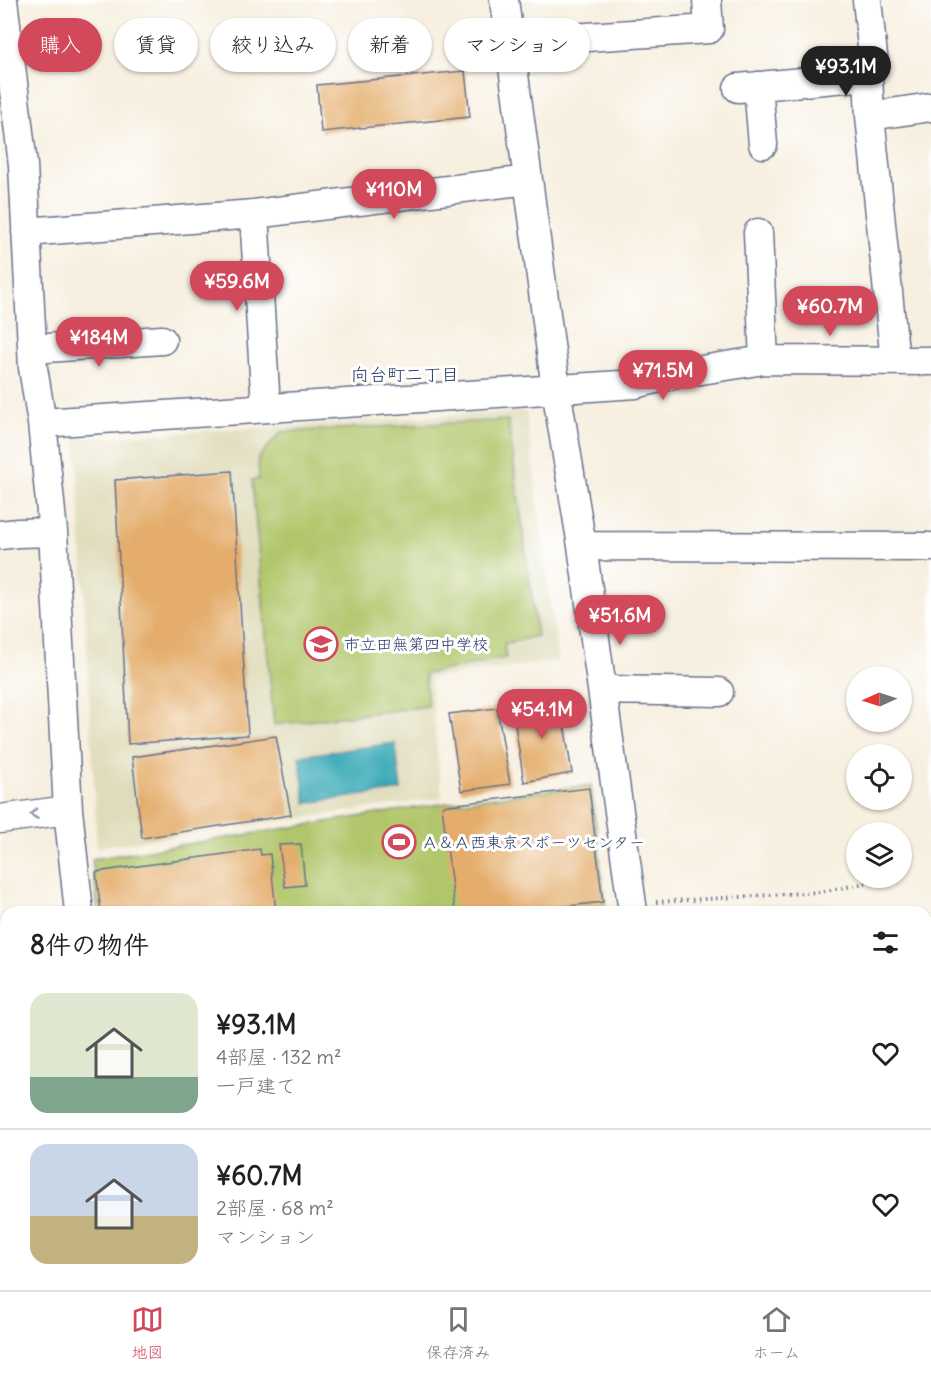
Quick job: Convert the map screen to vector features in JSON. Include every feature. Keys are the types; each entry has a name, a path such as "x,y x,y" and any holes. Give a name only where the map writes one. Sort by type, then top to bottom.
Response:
{"street":[{"path":"3,0 12,166 26,232 33,368 42,423 53,532 68,810 79,906"},
{"path":"504,0 507,18"},
{"path":"590,37 709,29 707,0"},
{"path":"867,0 874,65 868,76 870,116 895,361"},
{"path":"514,72 556,388 582,546 632,906"},
{"path":"763,144 748,87 868,76"},
{"path":"870,116 931,107"},
{"path":"26,232 254,214 528,180"},
{"path":"254,214 266,407"},
{"path":"758,233 764,360"},
{"path":"32,349 162,340"},
{"path":"42,423 636,384 676,374 764,360 931,361"},
{"path":"0,535 53,532"},
{"path":"582,546 931,547"},
{"path":"603,690 719,692"},
{"path":"0,819 68,810"}],"path":[{"path":"656,906 809,893 846,886"}],"shaded area":[{"name":"市立田無第四中学校","path":"526,411 558,661 430,678 442,798 97,847 76,439"}],"green space":[{"path":"508,420 537,636 504,644 506,658 425,674 428,706 274,725 252,480 259,479 258,458 281,432"},
{"name":"Ａ＆Ａ西東京スポーツセンター","path":"591,785 605,906 97,906 92,859 440,804"}],"water":[{"path":"395,743 401,790 306,803 299,756"}],"building":[{"path":"465,72 470,117 321,132 317,85"},
{"path":"232,471 248,735 128,744 115,480"},
{"path":"560,699 572,773 524,782 512,705"},
{"path":"497,708 510,784 461,791 449,714"},
{"path":"276,736 291,815 142,838 132,757"},
{"path":"589,788 603,902 568,906 454,906 442,806"},
{"path":"301,844 305,885 285,887 279,845"},
{"path":"260,849 261,855 270,854 275,906 100,906 96,872"}],"place":[{"name":"市立田無第四中学校","path":"321,644"},
{"name":"Ａ＆Ａ西東京スポーツセンター","path":"399,842"}],"district":[{"name":"向台町二丁目","path":"405,374"}]}
